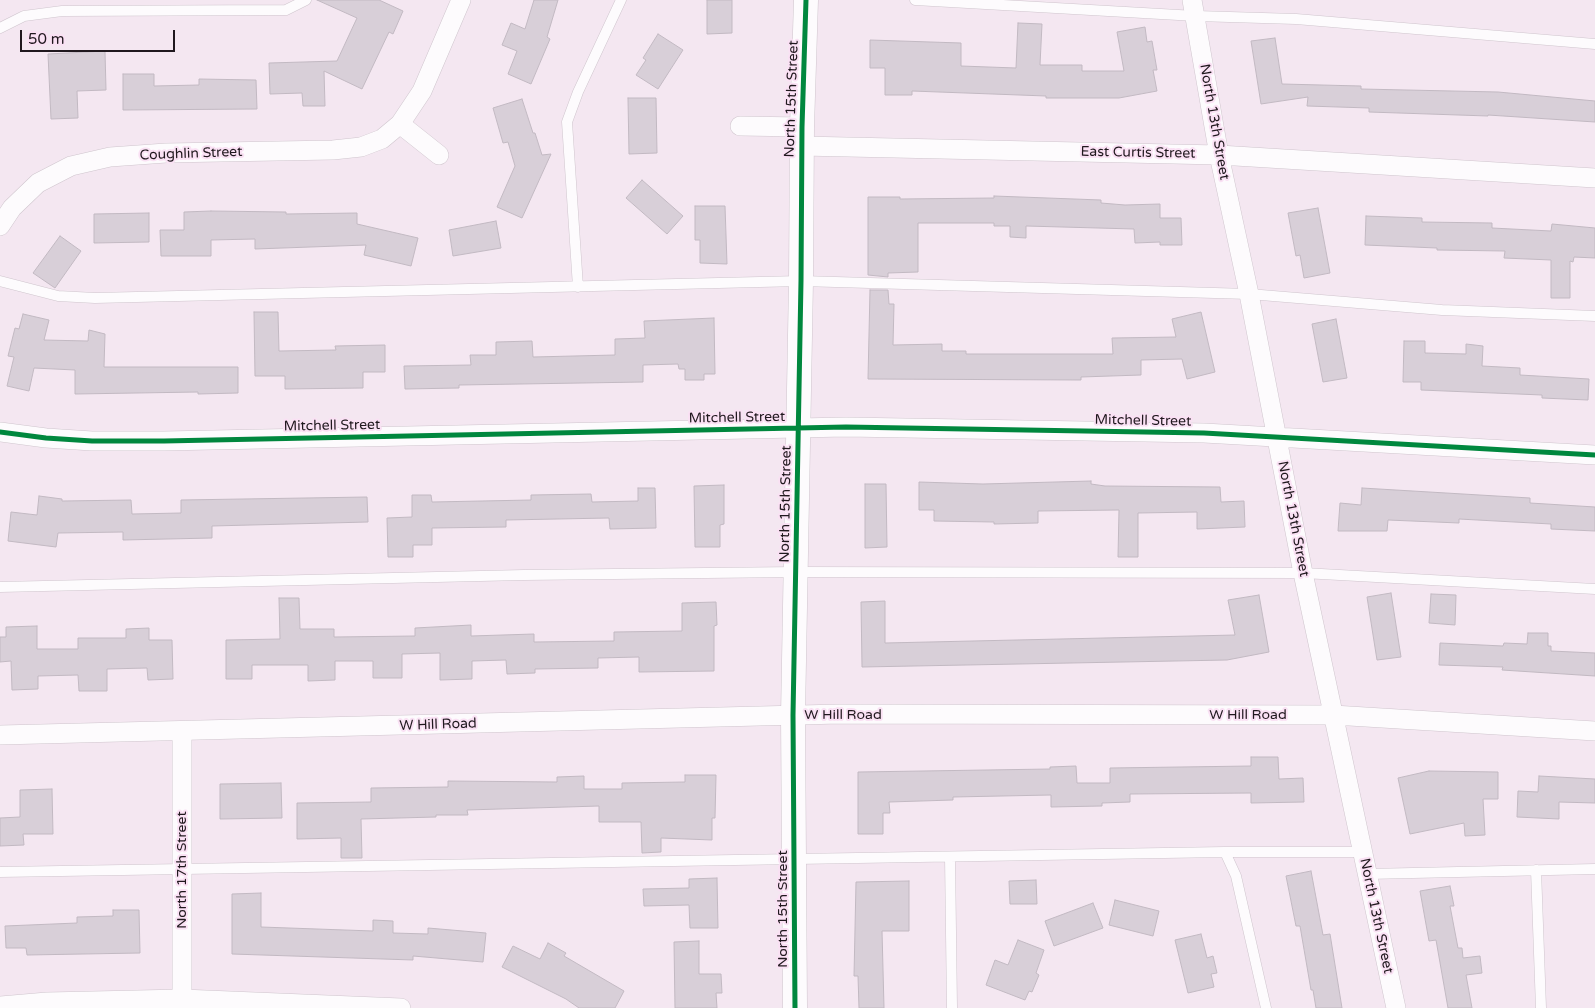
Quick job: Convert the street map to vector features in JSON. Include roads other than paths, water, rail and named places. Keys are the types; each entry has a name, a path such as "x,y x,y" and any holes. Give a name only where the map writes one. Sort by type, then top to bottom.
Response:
{"street":[{"name":"Coughlin Street","path":"0,226 12,208 38,183 71,166 110,158 166,153 333,150 361,147 382,139 400,124 422,91 461,0"},
{"name":"North 15th Street","path":"795,1008 793,715 801,281 801,136 806,0"},
{"name":"North 13th Street","path":"1194,8 1219,155 1250,294 1303,573 1396,1008"},
{"path":"400,124 440,155"},
{"name":"North 15th Street","path":"740,126 801,136"},
{"name":"East Curtis Street","path":"801,136 1219,155 1595,178"},
{"name":"Mitchell Street","path":"0,432 92,441 798,428 1204,433 1595,456"},
{"name":"W Hill Road","path":"0,735 182,732 793,715 1333,715 1595,730"},
{"name":"North 17th Street","path":"182,732 182,1003"},
{"path":"0,1006 47,1002 401,1008"}],"lane":[{"path":"0,28 24,16 62,12 286,10 306,0"},
{"path":"578,287 567,122 578,92 620,0"},
{"path":"915,0 1194,8 1296,19 1595,44"},
{"path":"0,281 58,296 95,298 801,281 1250,294 1442,310 1595,316"},
{"path":"0,588 504,575 796,572 1303,573 1595,589"},
{"path":"0,872 1225,852 1362,852"},
{"path":"1225,852 1236,876 1266,1008"},
{"path":"950,857 952,1008"},
{"path":"1367,874 1595,869"},
{"path":"1536,870 1541,1008"}]}
